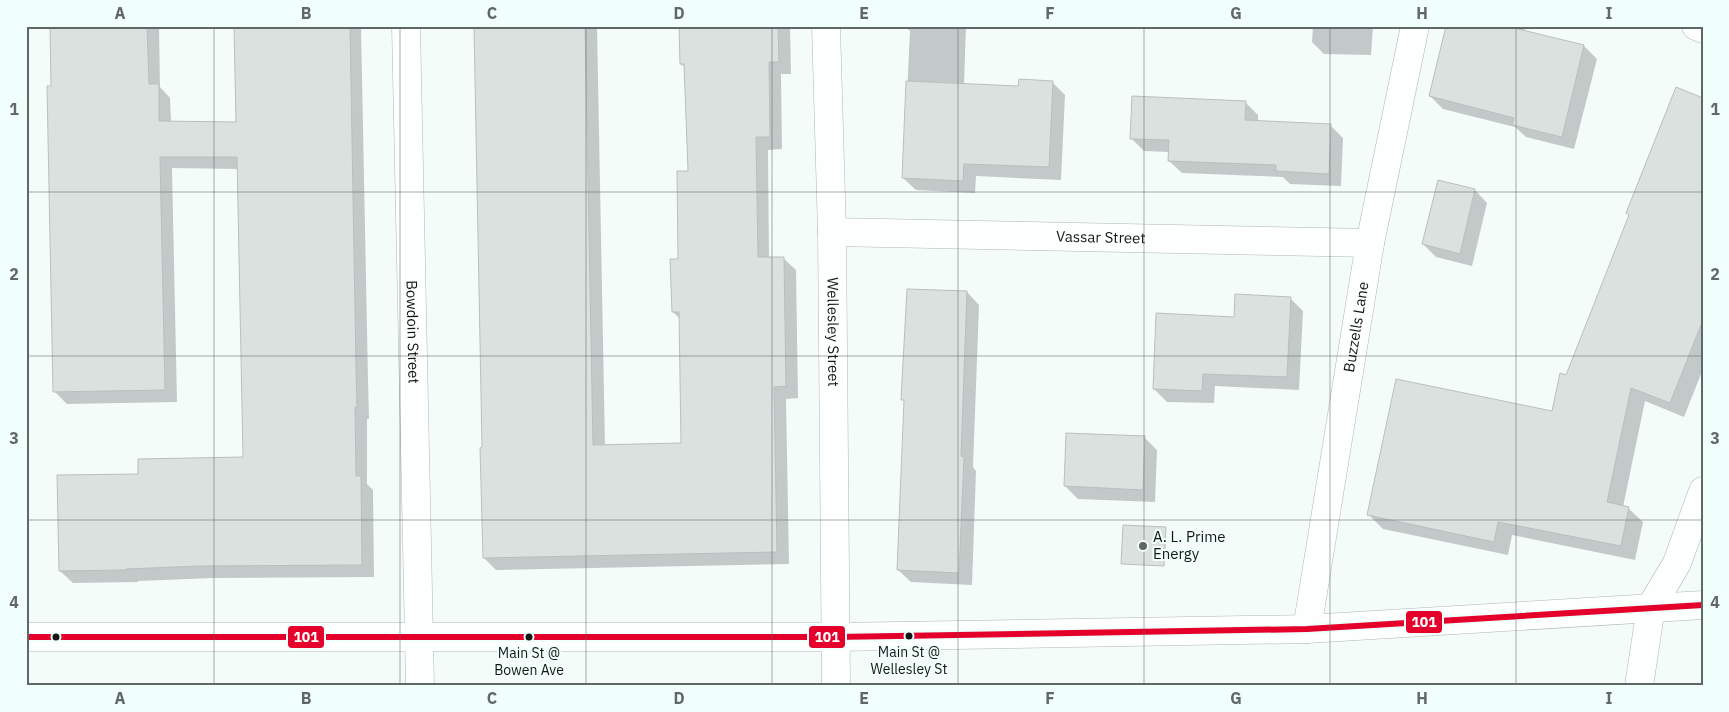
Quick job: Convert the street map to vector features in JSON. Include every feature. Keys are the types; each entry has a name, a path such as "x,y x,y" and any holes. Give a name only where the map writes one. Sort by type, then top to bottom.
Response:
{"street":[{"name":"Bowdoin Street","path":"406,26 420,686"},
{"name":"Wellesley Street","path":"826,26 832,232 836,686"},
{"name":"Buzzells Lane","path":"1307,629 1370,243 1415,26"},
{"path":"1696,26 1703,30"},
{"name":"Vassar Street","path":"832,232 1370,243"},
{"path":"1639,686 1651,607 1677,563 1703,491"},
{"path":"26,637 835,637 1307,629 1703,605"}],"building":[{"path":"50,26 147,26 149,84 159,84 159,121 236,122 234,26 350,26 357,407 355,407 356,476 361,476 362,565 200,566 59,571 57,475 138,474 138,459 243,457 237,157 160,157 165,390 53,392 47,86 51,86"},
{"path":"474,26 585,26 593,445 681,443 679,312 672,312 670,259 678,259 677,171 688,171 684,64 680,64 679,26 778,26 779,62 769,62 770,137 756,137 758,257 784,257 786,386 774,387 777,552 483,558"},
{"path":"1446,26 1506,26 1584,45 1562,137 1512,125 1514,118 1429,96"},
{"path":"1019,79 1053,81 1049,167 964,164 963,181 902,178 906,81 1018,86"},
{"path":"1676,87 1703,98 1703,320 1670,403 1631,388 1607,502 1629,507 1621,546 1498,522 1494,542 1367,515 1396,379 1552,411 1560,373 1566,375 1629,215 1626,213"},
{"path":"1132,96 1246,101 1245,120 1331,124 1329,174 1276,171 1276,165 1168,161 1169,140 1130,139"},
{"path":"1438,180 1475,189 1460,254 1422,244"},
{"path":"907,289 967,291 961,456 964,457 959,573 897,570 904,400 901,400"},
{"path":"1235,294 1291,297 1287,377 1203,374 1202,391 1153,389 1156,313 1234,317"},
{"path":"1066,433 1145,436 1143,490 1064,486"},
{"path":"1123,525 1166,527 1164,566 1121,564"}],"transit line":[{"name":"101","path":"26,637 835,637 1307,629 1703,605"}],"place":[{"name":"A. L. Prime Energy","path":"1143,546"},
{"name":"Main St @ Wellesley St","path":"909,636"},
{"name":"Main St @ Bowen Ave","path":"529,637"}]}
